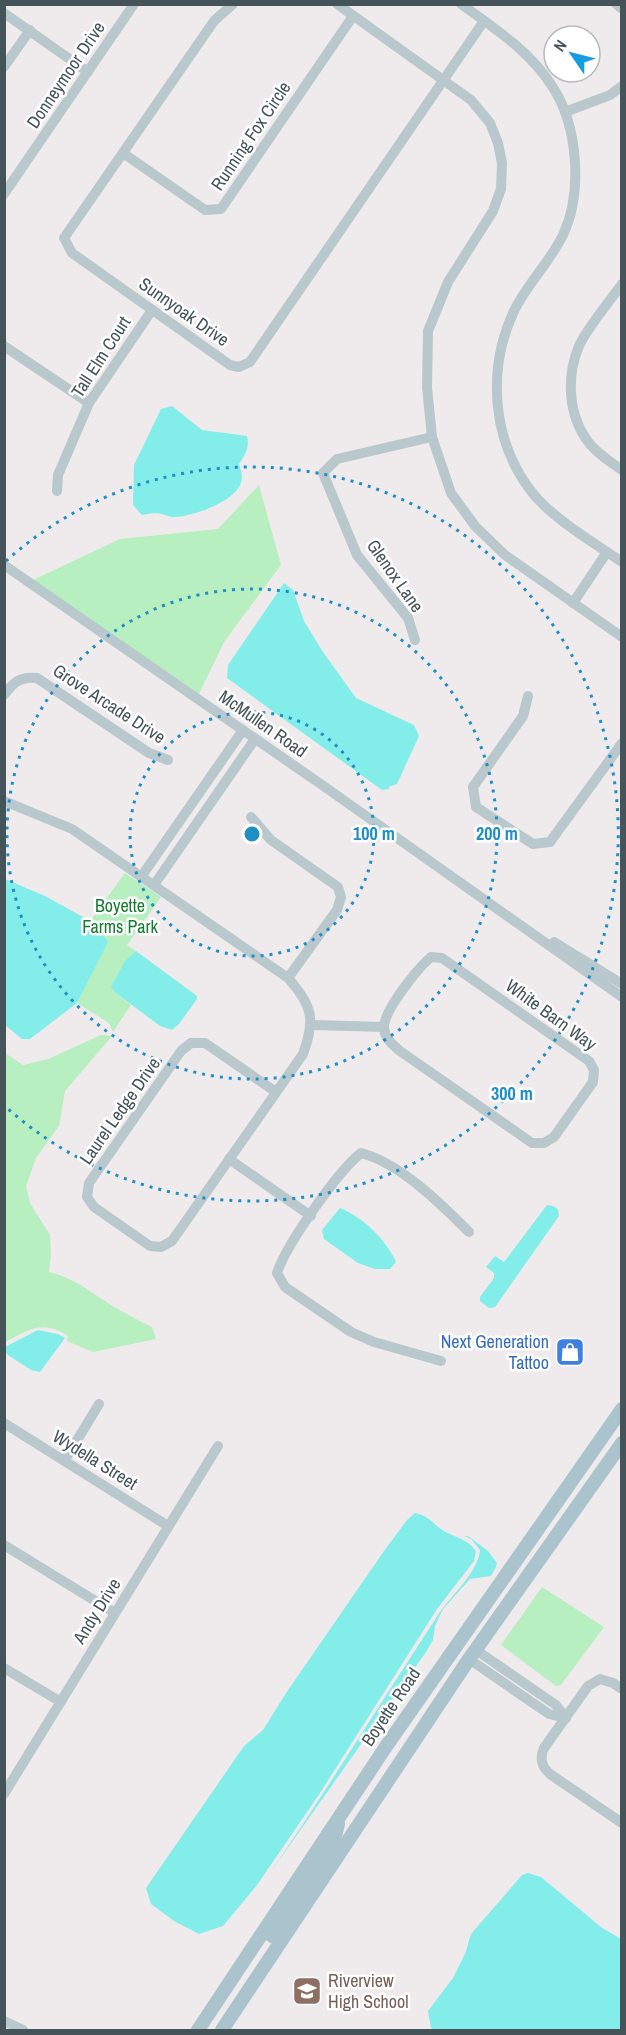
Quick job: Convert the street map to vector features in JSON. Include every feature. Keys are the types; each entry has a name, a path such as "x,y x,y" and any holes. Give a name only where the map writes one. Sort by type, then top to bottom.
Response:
{"main road":[{"name":"Boyette Road","path":"198,2031 339,1816 621,1409"},
{"path":"222,2031 472,1655 621,1443"},
{"path":"472,1655 472,1645 477,1633 520,1567 521,1551"},
{"path":"254,1980 250,1974 252,1966 330,1849 338,1827 339,1816"}],"street":[{"name":"Donneymoor Drive","path":"4,194 134,4"},
{"name":"Sunnyoak Drive","path":"233,4 214,21 64,238 72,253 230,365 239,367 250,362 484,21"},
{"path":"337,4 471,100 490,123 498,143 502,163 501,189 494,211 448,282 428,331 427,387 432,437 451,493 475,526 505,555 621,637"},
{"path":"461,4 510,40 534,63 553,86 565,112 574,150 576,180 571,208 563,233 514,310 503,338 496,370 496,401 501,427 514,462 534,495 551,511 621,562"},
{"path":"616,4 621,9"},
{"path":"4,13 88,72"},
{"name":"Running Fox Circle","path":"123,153 205,210 221,209 353,16"},
{"path":"4,67 30,30"},
{"path":"565,112 610,95 621,86"},
{"path":"621,284 580,344 573,366 570,390 573,409 580,429 600,454 621,470"},
{"name":"Tall Elm Court","path":"57,491 58,475 89,403 152,310"},
{"path":"4,346 89,403"},
{"name":"Glenox Lane","path":"415,640 408,618 357,555 323,473 337,459 432,437"},
{"path":"573,603 607,552"},
{"name":"McMullen Road","path":"4,565 502,911 576,960 621,984"},
{"name":"Grove Arcade Drive","path":"4,696 14,682 25,677 37,678 149,753 168,760"},
{"path":"528,696 523,716 473,787 476,807 533,844 550,842 621,743"},
{"path":"141,877 243,730"},
{"path":"154,885 255,739"},
{"path":"4,801 72,829 288,978 302,994 312,1025 384,1027"},
{"path":"251,817 271,840 338,887 341,897 337,910 288,978"},
{"name":"White Barn Way","path":"431,957 442,958 590,1061 594,1070 592,1082 554,1137 544,1143 532,1143 400,1052 388,1040 384,1027 389,1012 420,966 431,957"},
{"name":"McMullen Road","path":"576,960 621,997"},
{"name":"Laurel Ledge Drive","path":"276,1092 205,1043 190,1043 181,1051 89,1184 87,1197 94,1207 150,1246 161,1247 172,1241 303,1054 312,1025"},
{"path":"441,1361 374,1342 351,1332 285,1287 277,1273 281,1260 310,1216 348,1163 361,1153 376,1157 434,1198 469,1232"},
{"path":"229,1159 310,1216"},
{"path":"65,1460 99,1404"},
{"name":"Wydella Street","path":"4,1423 168,1526"},
{"name":"Andy Drive","path":"5,1792 219,1446"},
{"path":"4,1545 115,1613"},
{"path":"472,1655 556,1705 566,1718"},
{"path":"4,1668 61,1702"},
{"path":"621,1689 600,1679 588,1686 544,1748 541,1759 550,1774 621,1823"},
{"path":"4,2021 23,2031"}],"green space":[{"path":"259,485 281,565 224,642 199,694 33,580 120,539 218,529"},
{"name":"Boyette Farms Park","path":"125,873 161,897 127,945 136,951 125,961 116,993 131,1005 113,1032 109,1023 77,1003 87,982 94,923 90,921"},
{"path":"101,1035 112,1036 65,1091 59,1126 36,1158 26,1186 30,1203 50,1235 49,1272 74,1281 116,1308 152,1327 156,1339 93,1352 67,1341 68,1336 59,1331 43,1327 28,1330 5,1342 5,1053 23,1065 48,1059"},
{"path":"542,1587 604,1627 561,1685 556,1686 501,1645"}],"water":[{"path":"172,406 202,430 247,436 245,454 239,464 242,475 241,483 237,490 222,502 202,511 175,517 156,513 142,515 133,505 134,465 161,409"},
{"path":"284,583 293,590 304,621 356,698 414,725 419,736 397,784 388,787 390,789 382,790 227,678 228,665"},
{"path":"5,879 45,896 94,923 108,942 77,1003 30,1039 22,1039 5,1025"},
{"path":"136,951 197,996 179,1024 172,1030 160,1026 111,987 125,961"},
{"path":"547,1205 558,1209 559,1216 495,1307 489,1308 480,1301 480,1297 494,1278 494,1273 486,1267 495,1256 504,1262"},
{"path":"340,1208 365,1223 380,1238 396,1262 390,1269 375,1269 358,1263 324,1239 322,1230"},
{"path":"38,1330 58,1334 65,1338 40,1372 31,1370 5,1353 5,1347"},
{"path":"415,1513 424,1516 444,1531 469,1544 476,1551 474,1561 437,1609 320,1793 257,1885 223,1926 199,1934 174,1921 151,1904 146,1888 244,1746 263,1730 384,1551"},
{"path":"465,1536 468,1536 488,1551 497,1563 491,1576 470,1579 443,1609 435,1626 433,1640 426,1652 268,1876 443,1607 474,1567 480,1550 471,1539"},
{"path":"528,1873 541,1877 601,1927 621,1939 621,2030 434,2030 431,2028 428,2011 453,1978 465,1954 471,1934 522,1875"}],"place":[{"name":"Next Generation Tattoo","path":"570,1352"},
{"name":"Riverview High School","path":"307,1991"}]}
